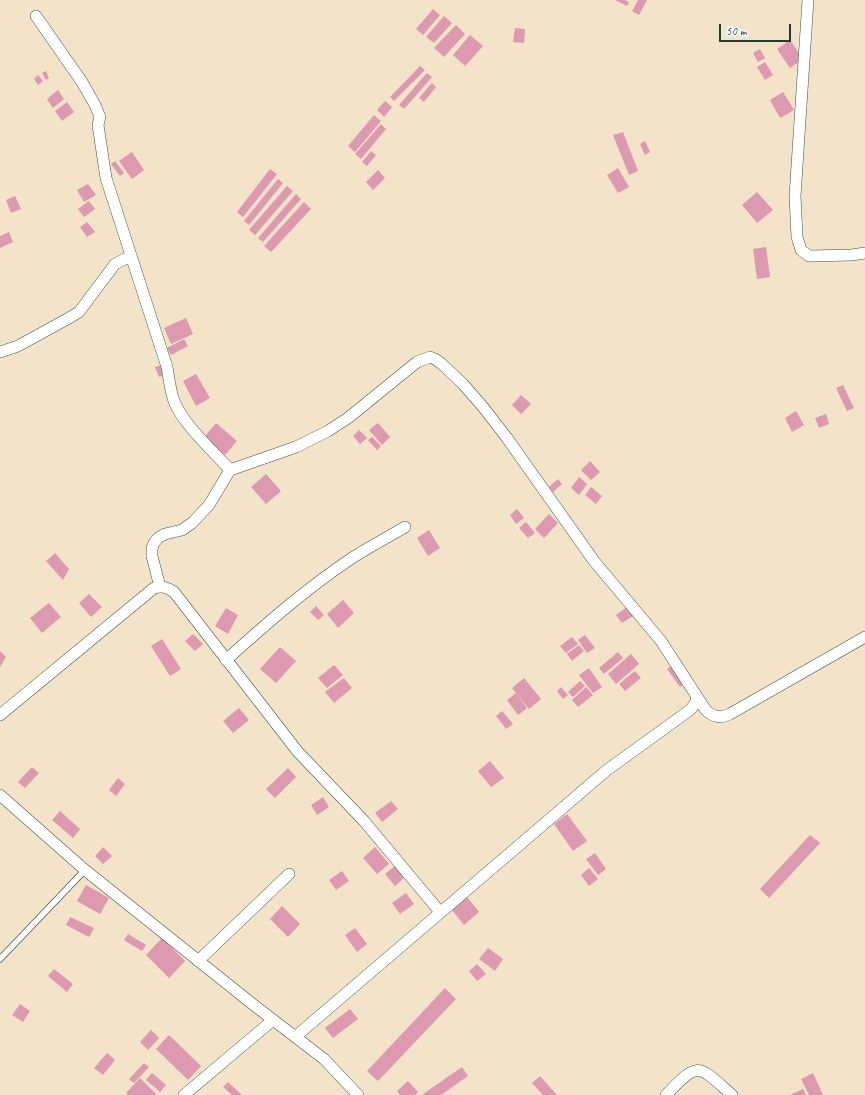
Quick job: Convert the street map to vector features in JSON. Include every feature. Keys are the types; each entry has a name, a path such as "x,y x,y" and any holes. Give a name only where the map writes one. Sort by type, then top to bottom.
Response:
{"street":[{"path":"808,0 795,196 797,237 801,250 809,256 839,256 865,253"},
{"path":"36,16 82,82 100,117 98,125 106,178 168,367 171,393 174,402 181,415 230,470"},
{"path":"0,352 18,346 79,312 116,264 131,256"},
{"path":"160,587 152,556 152,548 154,543 158,538 165,534 182,530 192,523 209,504 230,470 296,447 315,438 348,418 417,362 430,357 442,364 483,406 594,561 661,641 709,713 715,716 730,714 865,637"},
{"path":"226,660 273,617 311,587 353,558 405,527"},
{"path":"0,715 154,588 165,587 174,592 298,752 364,821 440,912"},
{"path":"295,1037 440,912 518,848 607,770 690,710 695,704 697,697"},
{"path":"0,795 85,870 198,961 324,1059 358,1095"},
{"path":"198,961 289,874"},
{"path":"184,1095 273,1020"},
{"path":"666,1095 689,1073 695,1070 701,1070 707,1073 732,1095"}],"lane":[{"path":"0,959 85,870"}],"building":[{"path":"615,0 625,0 629,2 627,6"},
{"path":"638,0 647,0 639,15 632,11"},
{"path":"433,9 440,15 423,35 416,29"},
{"path":"444,16 452,23 434,43 426,37"},
{"path":"456,25 465,34 444,57 434,48"},
{"path":"515,28 525,29 524,43 513,42"},
{"path":"470,35 483,46 465,66 453,55"},
{"path":"790,40 803,59 790,68 777,49"},
{"path":"760,49 765,58 758,62 753,53"},
{"path":"765,62 773,75 765,80 757,67"},
{"path":"420,66 425,70 394,101 390,97"},
{"path":"46,71 49,78 46,80 42,73"},
{"path":"427,73 432,77 404,109 399,105"},
{"path":"38,75 43,81 38,85 34,79"},
{"path":"432,83 436,87 424,102 419,98"},
{"path":"58,90 64,99 53,108 47,99"},
{"path":"783,92 794,110 780,118 770,100"},
{"path":"385,101 392,107 384,117 377,110"},
{"path":"67,102 74,112 62,121 55,111"},
{"path":"374,115 381,121 355,152 348,146"},
{"path":"381,124 386,129 361,159 355,154"},
{"path":"623,132 638,171 629,175 613,135"},
{"path":"645,141 650,152 645,155 640,144"},
{"path":"371,151 376,155 367,166 362,162"},
{"path":"132,152 144,170 132,179 119,161"},
{"path":"115,161 124,173 120,176 111,164"},
{"path":"618,168 629,187 618,193 607,175"},
{"path":"270,169 277,174 243,217 237,212"},
{"path":"378,170 385,178 373,190 366,182"},
{"path":"278,179 283,183 249,225 244,221"},
{"path":"88,184 96,195 84,202 77,190"},
{"path":"287,186 293,191 255,235 249,230"},
{"path":"757,192 773,210 757,223 742,205"},
{"path":"296,194 301,199 263,242 258,238"},
{"path":"15,196 21,209 11,213 6,200"},
{"path":"89,201 95,209 84,217 78,209"},
{"path":"304,202 311,209 271,252 264,246"},
{"path":"87,222 95,232 87,237 80,227"},
{"path":"9,232 13,242 0,248 0,236"},
{"path":"766,247 770,277 757,279 753,249"},
{"path":"186,318 193,334 171,344 164,328"},
{"path":"184,339 188,346 171,355 167,348"},
{"path":"163,364 167,374 159,377 155,367"},
{"path":"196,374 210,398 196,406 183,381"},
{"path":"843,385 854,408 847,411 836,388"},
{"path":"521,395 531,404 521,414 512,405"},
{"path":"796,411 804,425 792,432 785,418"},
{"path":"826,414 829,424 819,428 815,418"},
{"path":"216,423 237,441 225,455 204,437"},
{"path":"378,423 390,437 382,445 369,430"},
{"path":"359,430 367,438 360,444 353,436"},
{"path":"372,437 381,446 377,450 368,440"},
{"path":"590,461 600,472 591,480 581,470"},
{"path":"266,474 281,491 266,504 251,487"},
{"path":"579,477 587,484 579,495 571,488"},
{"path":"558,479 562,484 553,492 549,487"},
{"path":"591,487 602,496 596,504 585,495"},
{"path":"517,509 524,518 516,524 510,515"},
{"path":"549,514 558,523 544,538 535,529"},
{"path":"526,522 535,533 528,538 519,528"},
{"path":"429,530 440,548 428,556 417,538"},
{"path":"55,553 69,569 63,580 46,561"},
{"path":"89,594 102,607 91,617 79,603"},
{"path":"343,600 354,613 338,628 327,614"},
{"path":"49,603 61,617 42,633 30,618"},
{"path":"316,606 324,615 318,620 310,612"},
{"path":"627,607 633,616 622,623 616,615"},
{"path":"226,608 238,615 228,634 215,626"},
{"path":"193,634 203,644 195,651 185,641"},
{"path":"585,635 595,648 587,653 578,640"},
{"path":"572,637 578,644 566,653 560,646"},
{"path":"162,639 181,669 170,676 151,646"},
{"path":"579,645 584,651 572,661 567,654"},
{"path":"280,647 296,661 276,683 260,669"},
{"path":"0,651 6,657 0,667"},
{"path":"618,652 623,658 604,674 599,668"},
{"path":"631,654 639,664 616,684 608,674"},
{"path":"674,664 687,682 680,687 667,669"},
{"path":"334,665 343,675 327,688 318,678"},
{"path":"589,668 602,687 593,693 579,675"},
{"path":"635,671 641,678 625,691 619,684"},
{"path":"344,678 352,688 334,703 325,692"},
{"path":"524,678 541,699 529,709 512,688"},
{"path":"580,681 585,686 573,697 568,692"},
{"path":"561,687 568,695 563,699 557,691"},
{"path":"586,687 593,695 578,707 572,700"},
{"path":"516,693 527,708 518,715 507,700"},
{"path":"239,708 249,720 233,733 223,721"},
{"path":"502,711 513,724 506,729 496,716"},
{"path":"490,761 504,778 491,787 478,771"},
{"path":"32,767 39,773 25,788 18,782"},
{"path":"288,768 296,777 275,798 266,789"},
{"path":"118,778 125,784 116,796 109,790"},
{"path":"323,797 329,807 317,815 311,805"},
{"path":"391,801 398,809 382,822 375,813"},
{"path":"60,811 80,829 73,838 52,820"},
{"path":"567,814 587,841 573,851 554,824"},
{"path":"810,835 820,843 769,898 760,889"},
{"path":"103,847 112,856 103,864 95,856"},
{"path":"375,847 389,864 377,874 363,858"},
{"path":"595,853 606,869 598,875 586,859"},
{"path":"395,866 404,878 395,886 385,874"},
{"path":"589,868 598,879 589,886 581,875"},
{"path":"342,871 349,881 336,890 329,880"},
{"path":"86,885 109,898 100,914 77,901"},
{"path":"406,893 414,904 400,914 392,903"},
{"path":"467,897 479,912 464,925 452,910"},
{"path":"282,906 300,924 288,937 270,919"},
{"path":"70,917 94,928 89,937 66,925"},
{"path":"355,928 367,944 357,952 345,935"},
{"path":"128,934 146,945 142,951 124,940"},
{"path":"162,938 185,961 169,978 146,955"},
{"path":"488,948 503,959 495,971 479,959"},
{"path":"477,964 486,974 477,981 469,971"},
{"path":"54,969 73,984 67,992 48,976"},
{"path":"445,988 456,999 378,1081 367,1071"},
{"path":"20,1004 30,1011 23,1022 12,1015"},
{"path":"350,1009 358,1019 333,1038 325,1028"},
{"path":"151,1030 159,1038 148,1050 140,1042"},
{"path":"169,1035 201,1066 188,1080 156,1049"},
{"path":"107,1053 115,1060 103,1075 94,1068"},
{"path":"144,1063 149,1067 134,1083 129,1079"},
{"path":"462,1067 468,1076 441,1095 423,1094"},
{"path":"152,1073 166,1085 160,1092 146,1080"},
{"path":"813,1073 823,1095 809,1095 801,1079"},
{"path":"540,1076 557,1095 543,1095 532,1083"},
{"path":"140,1078 156,1094 155,1095 128,1095 126,1093"},
{"path":"408,1081 418,1092 415,1095 400,1095 397,1091"},
{"path":"228,1082 242,1095 232,1095 223,1087"},
{"path":"803,1089 806,1095 790,1095"}]}
